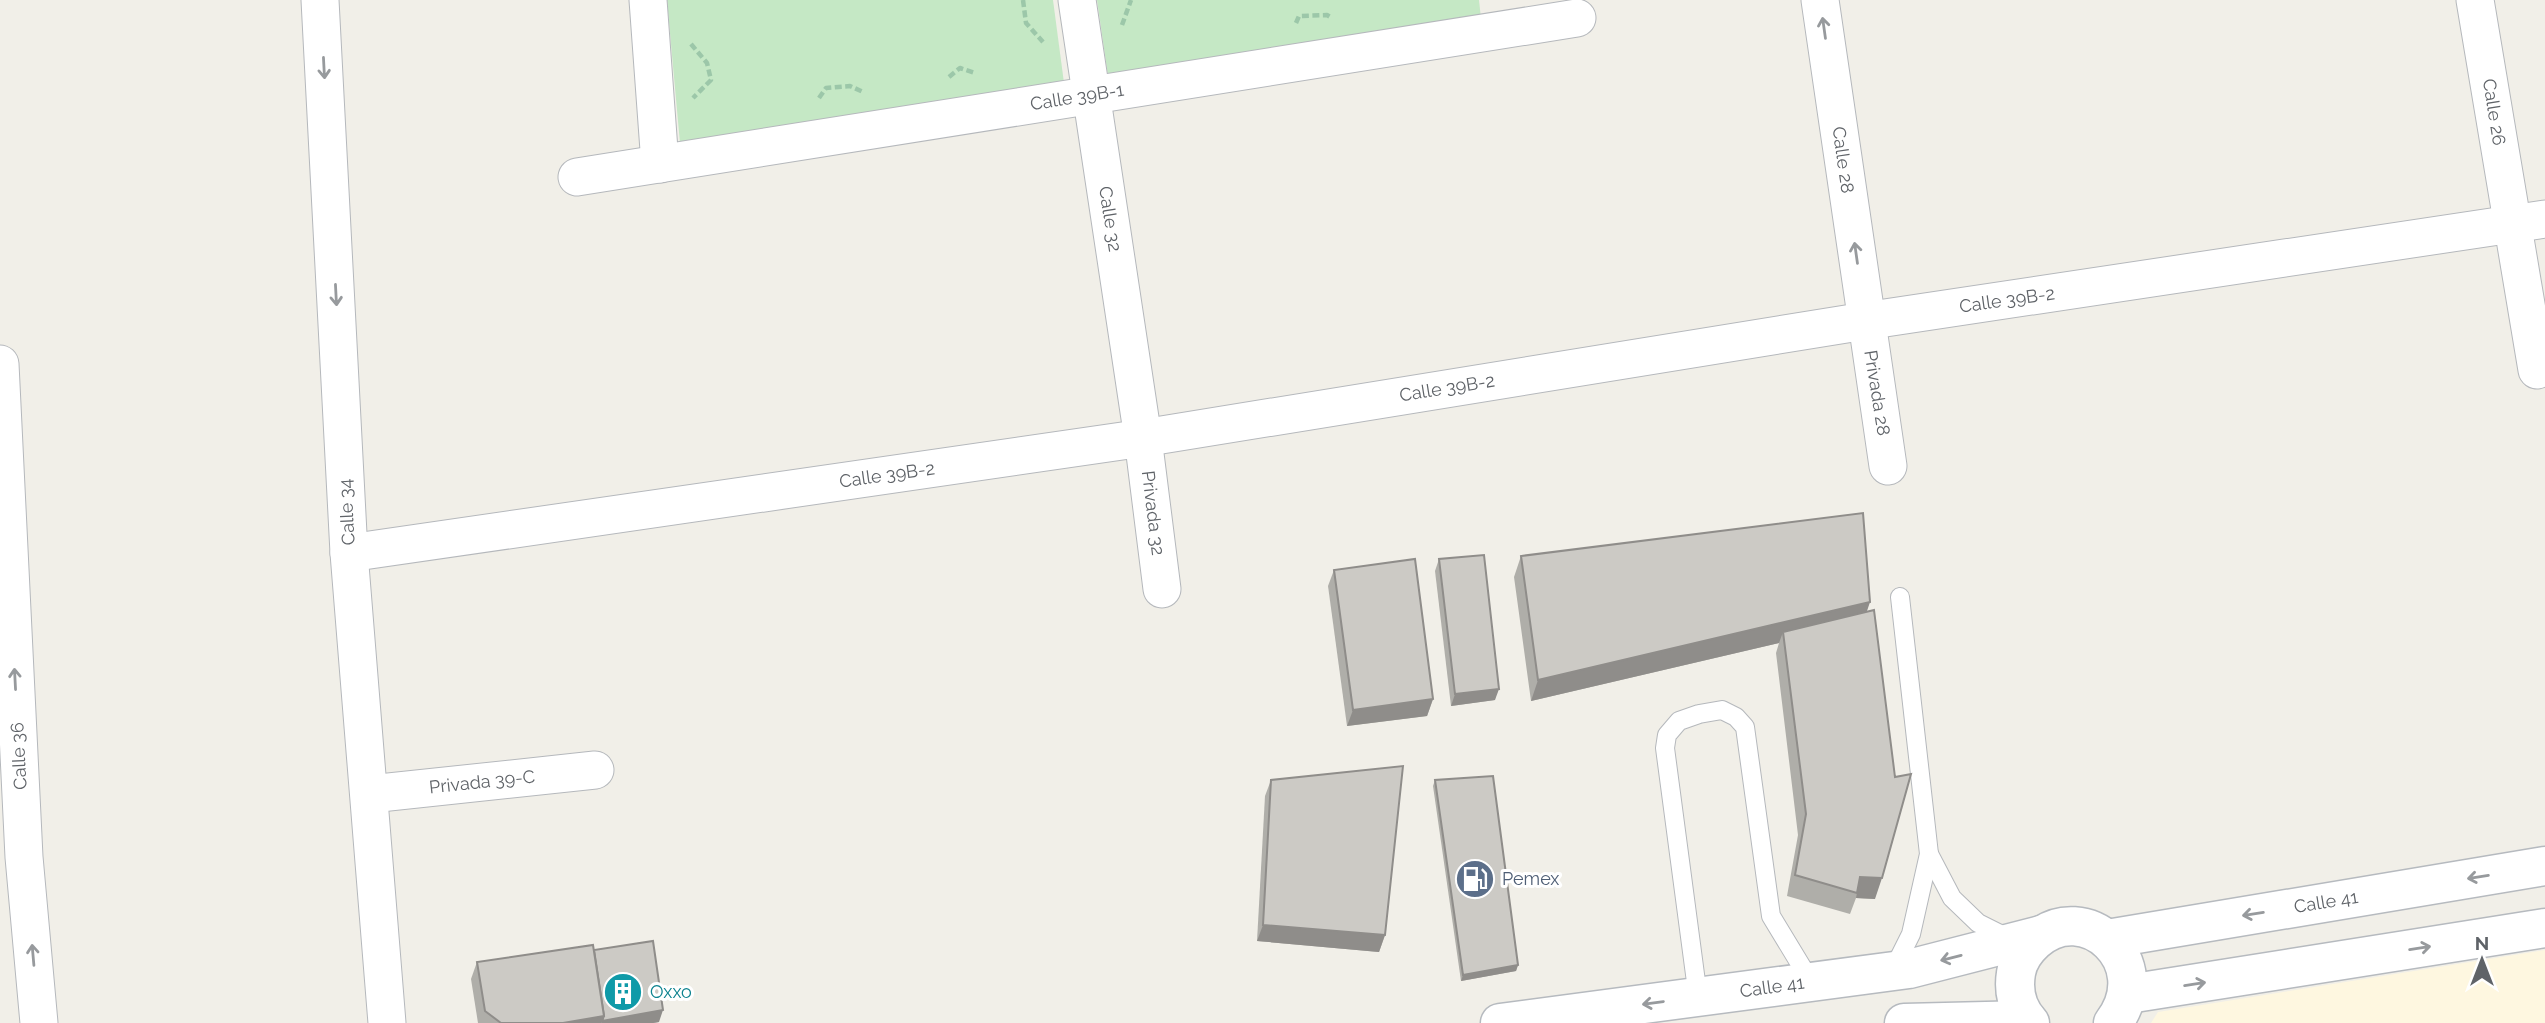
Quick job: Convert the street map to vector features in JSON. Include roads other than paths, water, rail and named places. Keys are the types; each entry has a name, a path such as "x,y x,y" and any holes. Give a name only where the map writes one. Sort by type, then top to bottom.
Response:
{"main road":[{"name":"Calle 41","path":"1500,1023 1893,971 2028,939 2057,929 2074,927 2091,930 2107,939 2545,866"},
{"path":"2107,939 2125,963 2128,978 2120,1009 2545,928"},
{"path":"1905,1023 2028,1022 2017,1003 2014,984 2017,965 2027,949 2028,939"}],"street":[{"name":"Calle 34","path":"320,0 349,553 387,1023"},
{"path":"648,0 660,164"},
{"name":"Calle 32","path":"1077,0 1143,438"},
{"name":"Calle 28","path":"1820,0 1866,321"},
{"name":"Calle 26","path":"2475,0 2529,222 2537,370"},
{"name":"Calle 39B-1","path":"577,177 1091,95 1497,15 1577,18"},
{"name":"Calle 39B-2","path":"349,553 1143,438 1866,321 2529,222"},
{"name":"Privada 28","path":"1866,321 1888,466"},
{"name":"Calle 36","path":"0,363 12,857 39,1023"},
{"name":"Privada 32","path":"1143,438 1162,589"},
{"name":"Privada 39-C","path":"370,793 595,770"}],"lane":[{"path":"1893,971 1911,934 1929,854 1899,597"},
{"path":"1698,997 1665,748 1667,735 1679,721 1722,710 1736,717 1745,727 1771,916 1811,982"},
{"path":"1929,854 1952,898 1978,923 2028,939"}],"place":[{"name":"Pemex","path":"1475,879"},
{"name":"Oxxo","path":"623,992"}]}
